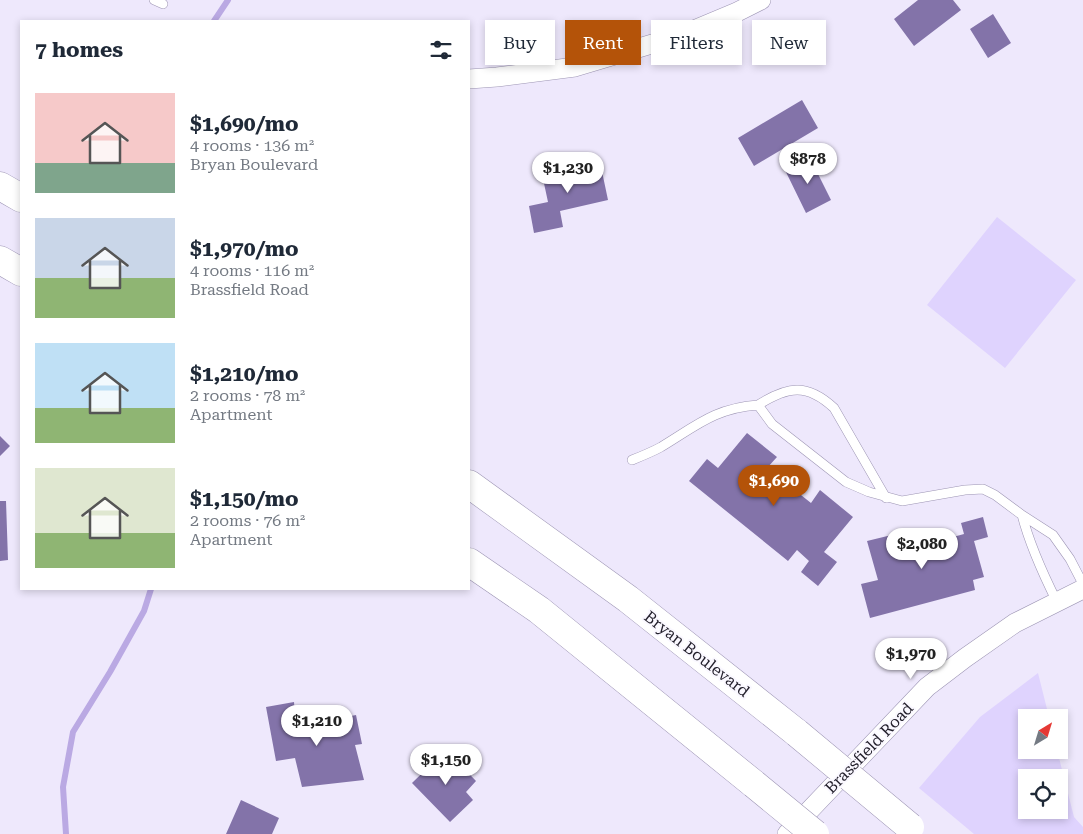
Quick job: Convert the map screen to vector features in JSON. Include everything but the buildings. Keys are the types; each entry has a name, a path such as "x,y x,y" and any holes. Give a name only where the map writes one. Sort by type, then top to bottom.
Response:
{"highway":[{"path":"0,186 20,197"},
{"path":"0,260 20,271"},
{"name":"Bryan Boulevard","path":"470,485 628,599 797,733 914,830"},
{"path":"470,563 538,610 815,834"}],"street":[{"path":"470,79 575,67 682,35 761,0"},
{"name":"Brassfield Road","path":"787,834 928,687 1015,623 1083,589"}],"lane":[{"path":"632,460 658,448 703,420 720,412 758,405 775,394 794,390 809,391 823,398 834,408 886,498"},
{"path":"758,405 772,424 846,482 886,498 902,501 965,490 983,489 995,495 1053,535 1070,559 1083,584"},
{"path":"1022,515 1037,562 1057,602"}],"shaded area":[{"path":"997,217 1076,280 1005,368 927,305"},
{"path":"1038,673 1047,709 1018,709 1018,759 1059,759 1062,769 1018,769 1018,819 1068,819 1068,793 1074,817 1083,827 1083,834 974,834 919,788 980,717"}],"waterway":[{"path":"215,20 228,0"},
{"path":"66,834 63,787 73,732 110,672 144,611 151,590"}]}
